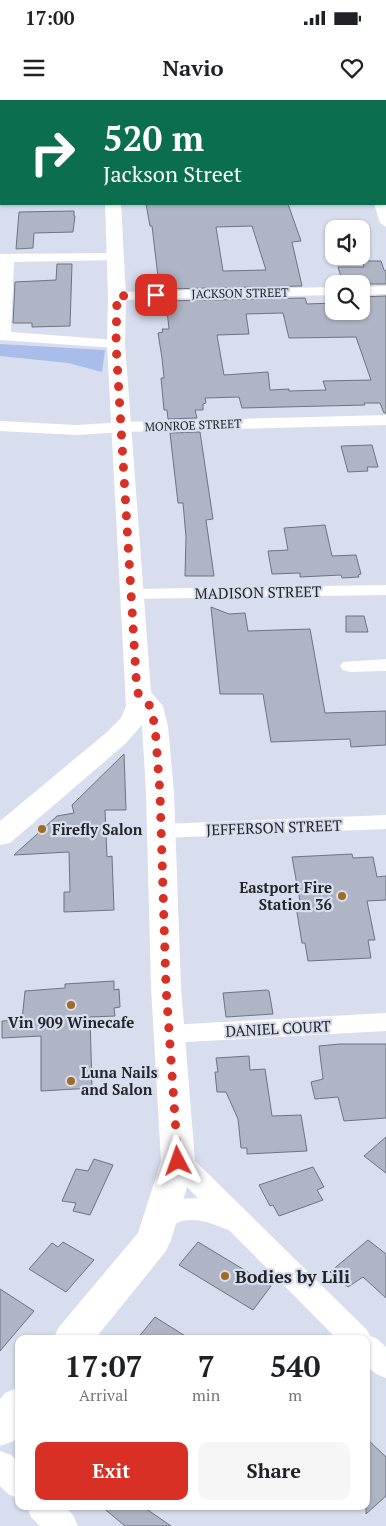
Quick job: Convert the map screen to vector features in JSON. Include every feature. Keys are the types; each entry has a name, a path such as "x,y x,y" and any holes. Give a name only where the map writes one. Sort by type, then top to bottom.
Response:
{"main road":[{"path":"0,836 116,738 132,720 139,706 116,344 117,296 113,205"},
{"path":"75,1335 153,1240 178,1161 166,987 160,793 155,723 150,706 137,692"},
{"path":"116,738 136,748 141,754 147,780 160,793"},
{"path":"0,1428 15,1410"}],"street":[{"path":"380,205 386,223"},
{"path":"115,257 4,258 2,336 116,344"},
{"path":"370,291 386,290"},
{"name":"JACKSON STREET","path":"117,296 325,292"},
{"name":"MONROE STREET","path":"0,426 77,430 122,427 386,420"},
{"name":"MADISON STREET","path":"131,594 386,590"},
{"path":"350,666 386,665"},
{"name":"JEFFERSON STREET","path":"161,831 386,822"},
{"name":"DANIEL COURT","path":"169,1034 386,1022"},
{"path":"178,1161 242,1224 308,1294 353,1335"},
{"path":"160,1219 175,1210 192,1207 221,1215 242,1224"},
{"path":"370,1351 386,1365"},
{"path":"0,1465 15,1480"},
{"path":"46,1510 62,1526"}],"shaded area":[{"path":"0,344 105,350 102,372 68,363 0,356"}],"building":[{"path":"146,205 288,205 301,241 292,242 302,286 164,289 163,285 159,285 152,226 150,226","holes":["252,226 266,270 223,271 216,227"]},
{"path":"74,211 73,232 34,233 33,248 16,249 19,212"},
{"path":"370,261 381,261 386,271 386,284 370,284 370,275 340,275 338,267 364,267 364,265 370,265"},
{"path":"57,264 72,264 70,326 32,327 32,323 13,323 15,282 56,280"},
{"path":"386,296 386,413 384,413 380,403 242,408 239,397 205,398 206,403 203,404 203,410 195,410 197,418 168,419 167,410 164,410 161,378 164,378 158,333 163,332 162,329 169,329 166,301 305,298 307,304 325,303 325,320 370,320 370,297","holes":["283,313 289,338 356,337 371,380 323,381 326,390 289,391 289,389 270,390 268,372 224,375 217,335 249,334 246,314"]},
{"path":"200,432 213,519 206,520 214,576 185,576 186,537 183,503 178,503 170,433"},
{"path":"372,445 378,467 367,467 368,471 348,472 341,446"},
{"path":"325,525 332,556 356,555 361,574 358,575 359,577 342,578 341,575 300,577 300,573 272,574 268,551 288,550 284,528"},
{"path":"211,607 229,614 245,613 248,631 310,629 325,713 386,711 386,745 351,747 350,739 271,742 263,694 220,694"},
{"path":"346,616 364,616 368,632 346,632"},
{"path":"124,754 126,810 105,810 107,857 112,856 114,910 64,912 64,892 70,892 69,852 14,855 57,816 74,813 72,805"},
{"name":"Eastport Fire Station 36","path":"352,854 353,858 373,857 377,877 386,876 386,900 367,901 375,940 368,940 371,958 308,961 305,943 302,943 296,907 301,907 292,857"},
{"path":"114,981 114,990 119,989 120,1007 114,1008 115,1016 90,1017 92,1088 41,1091 41,1036 2,1038 2,1021 22,1020 25,991 65,988 65,984"},
{"path":"269,991 273,1014 226,1017 223,993"},
{"path":"386,1044 386,1118 344,1121 338,1097 315,1099 311,1082 323,1079 319,1046"},
{"path":"249,1056 250,1070 265,1069 272,1116 301,1115 307,1151 247,1154 247,1148 241,1148 238,1119 226,1092 217,1092 215,1072 218,1072 216,1058"},
{"path":"386,1137 386,1173 364,1156"},
{"path":"94,1159 113,1165 90,1215 73,1211 76,1203 62,1201 76,1169 88,1171"},
{"path":"313,1167 324,1187 317,1190 323,1200 279,1216 273,1205 270,1206 259,1185"},
{"path":"368,1240 386,1254 386,1298 363,1277 348,1287 330,1272"},
{"path":"63,1242 94,1260 66,1292 29,1269 52,1243 58,1247"},
{"name":"Bodies by Lili","path":"198,1242 271,1286 253,1310 179,1265"},
{"path":"0,1289 34,1311 0,1351"},
{"path":"155,1317 184,1335 140,1335"},
{"path":"370,1442 386,1457 386,1496 366,1514 366,1510 370,1510"},
{"path":"106,1510 148,1510 171,1526 125,1526"}],"place":[{"name":"Firefly Salon","path":"42,829"},
{"name":"Eastport Fire Station 36","path":"342,896"},
{"name":"Vin 909 Winecafe","path":"71,1005"},
{"name":"Luna Nails and Salon","path":"71,1081"},
{"name":"Bodies by Lili","path":"225,1276"}],"route":[{"path":"156,295 117,296 116,344 137,692 150,706 155,723 160,793 166,987 178,1161"}]}
